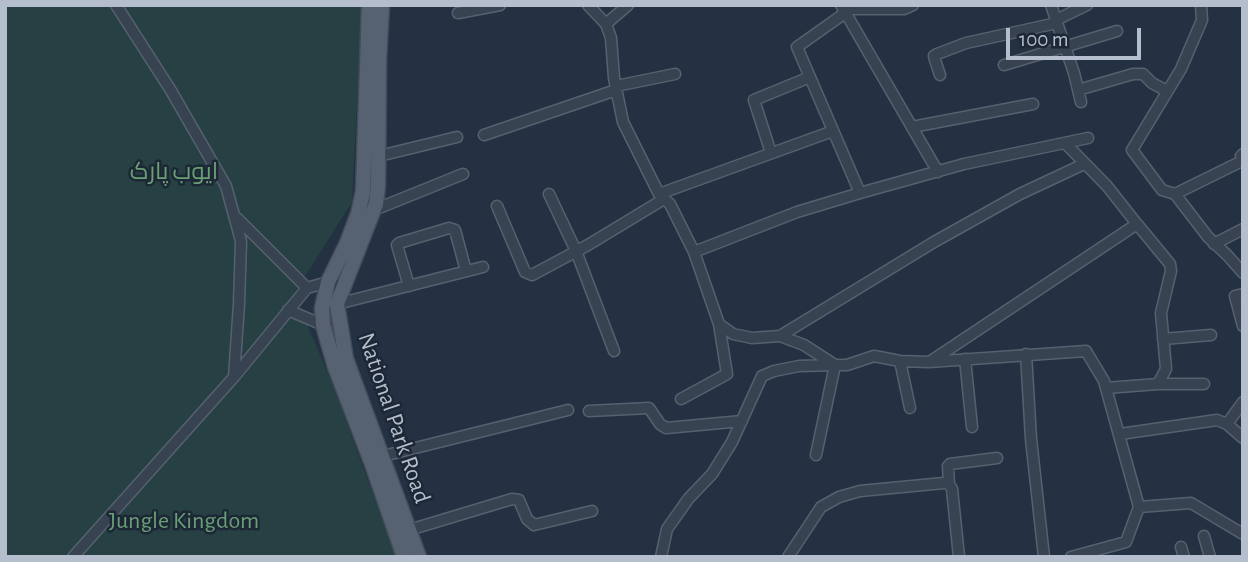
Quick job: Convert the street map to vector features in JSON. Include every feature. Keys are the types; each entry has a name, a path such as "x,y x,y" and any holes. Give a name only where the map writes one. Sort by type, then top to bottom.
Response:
{"main road":[{"name":"National Park Road","path":"369,5 363,192 335,284 346,359 419,557"},
{"name":"National Park Road","path":"382,5 378,186 374,210 322,308 323,325 335,367 404,557"}],"street":[{"path":"116,5 170,89 226,186 236,217 241,241 233,377"},
{"path":"458,13 500,5"},
{"path":"587,5 606,24 611,38 616,88 623,122 661,196 670,204 694,252 719,324 727,374 681,399"},
{"path":"606,24 628,5"},
{"path":"860,193 797,47 843,9 904,9 913,5"},
{"path":"1051,5 1080,96 1115,79 1143,74 1152,83 1167,91"},
{"path":"940,75 934,56 937,54 966,43 1056,22 1087,5"},
{"path":"1201,5 1202,19 1181,69 1132,150 1162,190 1175,194 1214,244 1243,273"},
{"path":"843,9 938,172"},
{"path":"1004,65 1117,31"},
{"path":"484,135 616,88 675,74"},
{"path":"771,153 754,100 810,77"},
{"path":"912,127 1033,104"},
{"path":"497,206 528,275 576,251 661,196 833,131"},
{"path":"379,156 457,137"},
{"path":"694,252 797,212 860,193 938,172 1088,138"},
{"path":"1065,143 1107,186 1170,264 1171,271 1161,313 1166,369 1158,384"},
{"path":"1175,194 1242,161 1243,154"},
{"path":"780,336 959,228 1020,194 1084,164"},
{"path":"374,210 463,174"},
{"path":"549,194 576,251 614,351"},
{"path":"236,217 307,288"},
{"path":"929,362 1137,223"},
{"path":"409,286 397,245 449,228 455,230 466,271"},
{"path":"1214,244 1243,229"},
{"path":"337,304 482,267"},
{"path":"73,557 233,377 307,288 335,284"},
{"path":"1243,294 1235,296 1243,326"},
{"path":"288,310 323,325"},
{"path":"719,324 733,334 752,338 780,336 804,345 835,365"},
{"path":"1163,339 1211,335"},
{"path":"661,557 667,529 689,498 712,474 732,442 762,376 799,366 847,365 874,356 900,361 929,362 1086,351 1106,388 1139,507 1126,542 1071,557"},
{"path":"1026,354 1031,439 1044,557"},
{"path":"236,355 249,358"},
{"path":"965,359 972,427"},
{"path":"900,361 910,408"},
{"path":"816,455 835,365"},
{"path":"1106,388 1204,384"},
{"path":"1227,424 1243,402"},
{"path":"589,411 649,408 654,418 666,428 741,421"},
{"path":"383,456 568,410"},
{"path":"1120,434 1217,420 1227,424 1243,438"},
{"path":"959,557 948,466 997,458"},
{"path":"788,557 821,507 839,497 860,491 949,484"},
{"path":"409,530 512,499 519,500 527,519 534,525 592,511"},
{"path":"1139,507 1191,503 1243,534"},
{"path":"1204,536 1210,557"}],"green space":[{"name":"ایوب پارک","path":"5,5 362,5 352,202 294,294 333,385 396,557 5,557"}],"park label":[{"name":"Jungle Kingdom","path":"184,521"}]}
